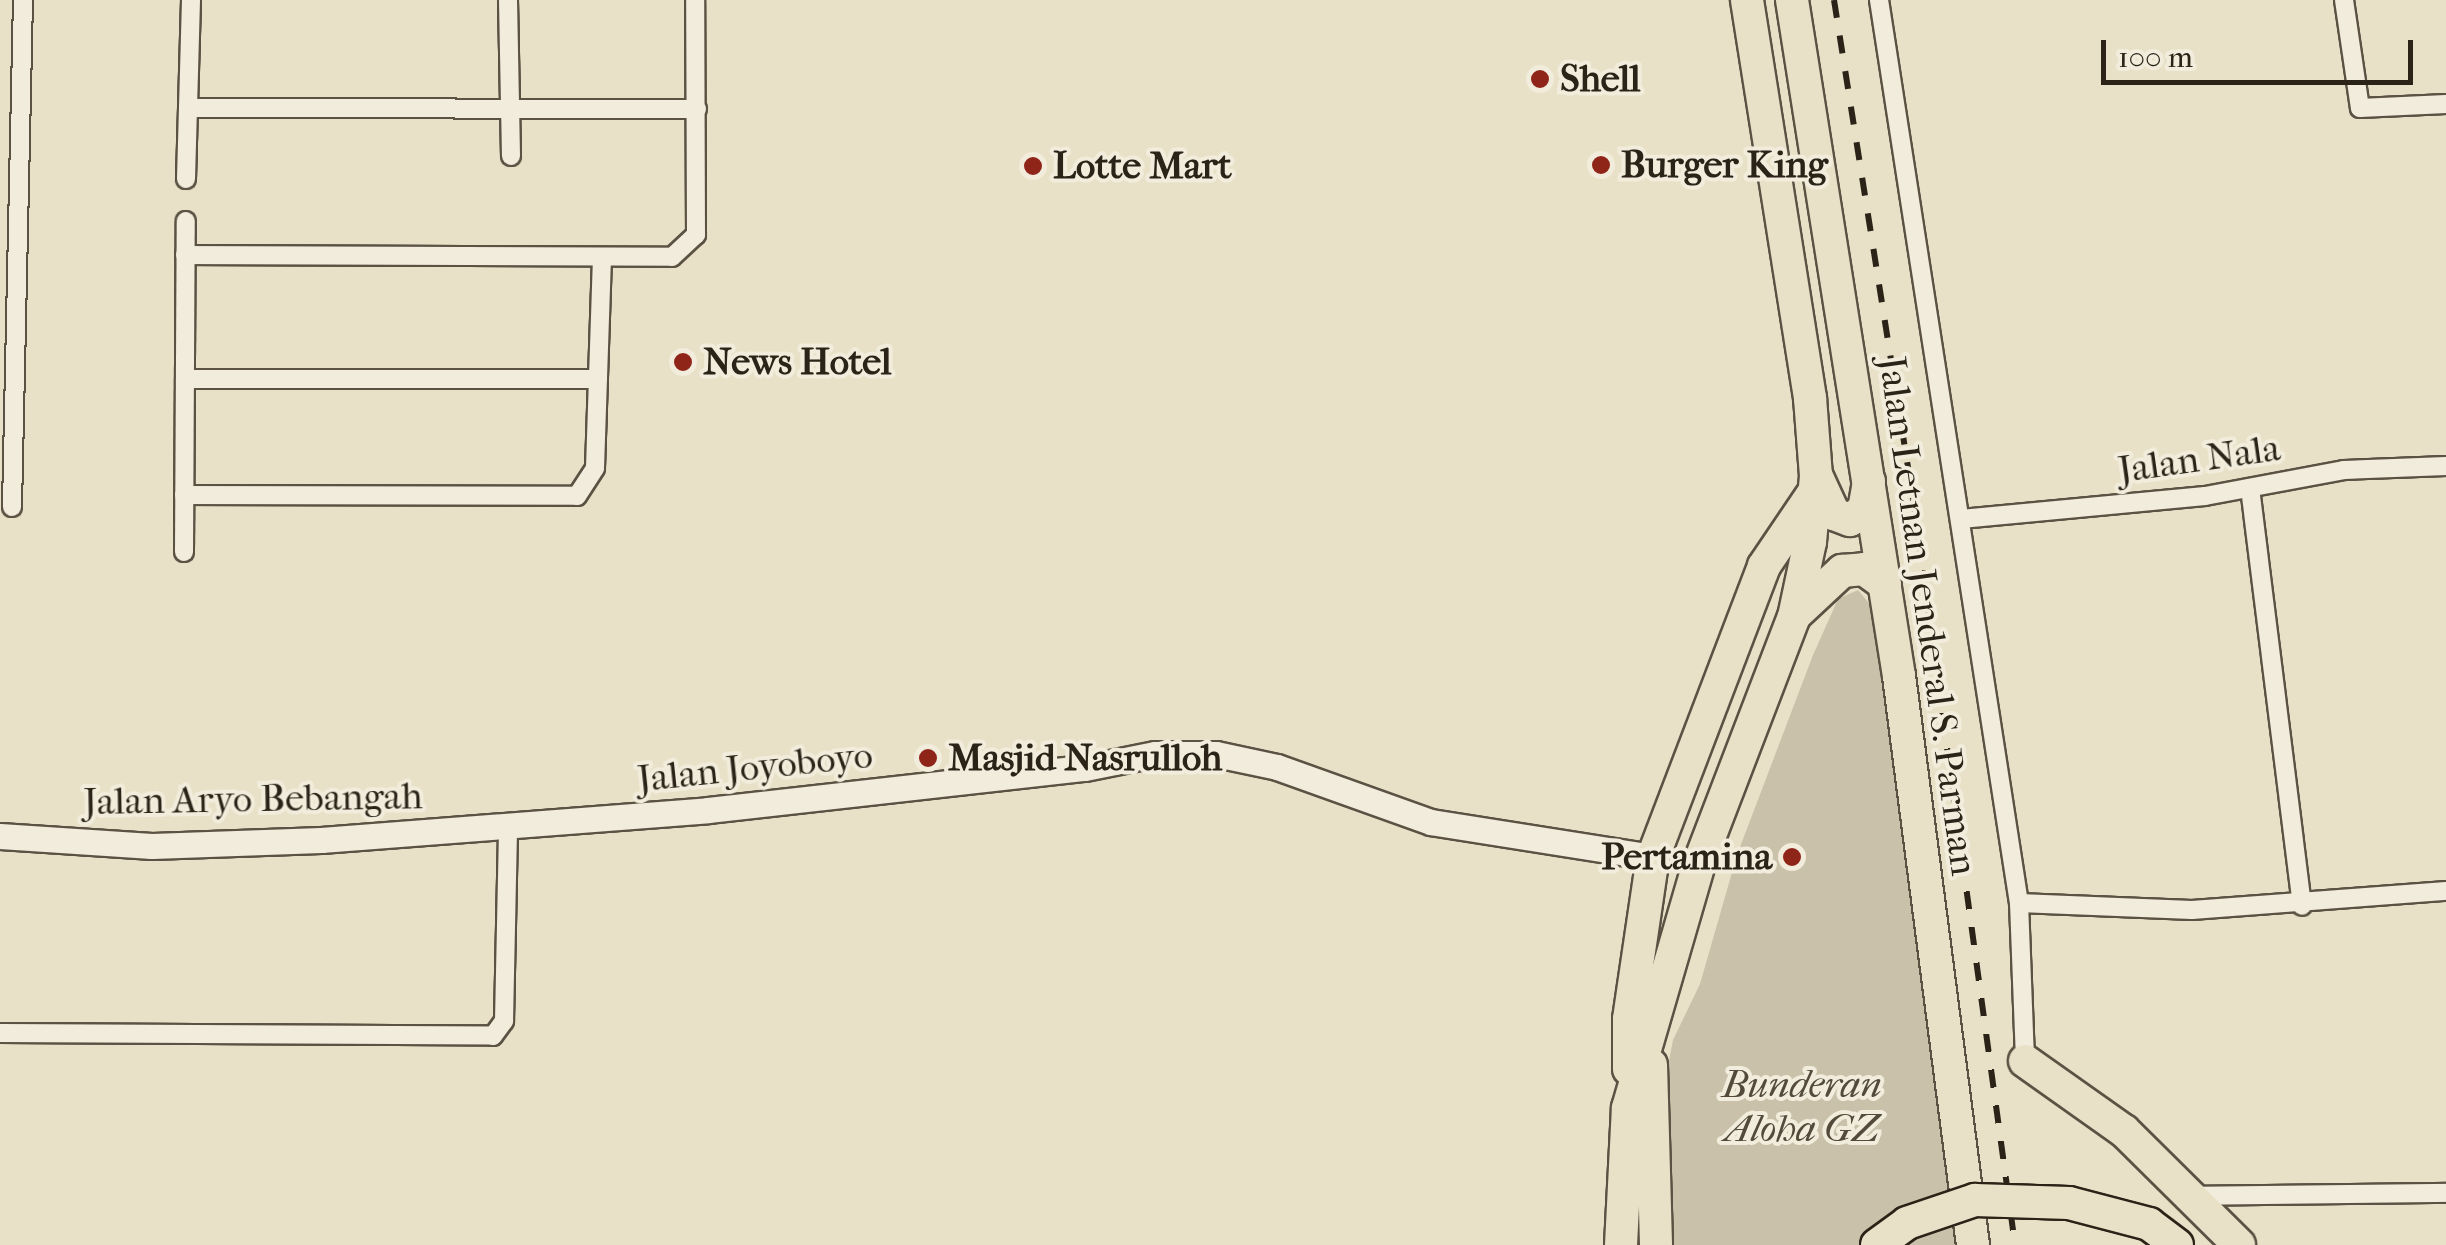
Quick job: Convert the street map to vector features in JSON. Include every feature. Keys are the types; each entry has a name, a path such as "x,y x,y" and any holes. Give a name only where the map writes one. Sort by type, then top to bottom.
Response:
{"highway":[{"path":"1628,1108 1699,864 1794,617 1816,483 1797,293 1747,0"},
{"name":"Jalan Letnan Jenderal S. Parman","path":"1799,1 1884,584 1973,1245"},
{"path":"1816,483 1834,514 1850,520 1867,502 1869,477"},
{"path":"1621,1245 1629,1019 1653,857 1764,566 1816,483"},
{"path":"1794,617 1842,571 1864,569 1884,584"},
{"path":"1651,1034 1656,1245"},
{"path":"2024,1061 2124,1131 2239,1245"},
{"path":"1877,1245 1908,1223 1975,1200 2069,1203 2149,1224 2177,1245"}],"street":[{"path":"12,507 22,0"},
{"path":"186,180 191,0"},
{"path":"508,0 512,156"},
{"path":"185,256 672,257 692,244 697,109 695,0"},
{"path":"1879,0 2019,903 2024,1061"},
{"path":"2344,0 2360,108 2446,104"},
{"path":"188,108 697,109"},
{"path":"184,552 186,221"},
{"path":"184,494 577,496 594,468 602,258"},
{"path":"185,380 598,379"},
{"name":"Jalan Nala","path":"1961,519 2250,488 2344,470 2446,466"},
{"path":"2250,488 2302,906"},
{"name":"Jalan Joyoboyo","path":"508,827 924,787 1155,754 1216,754 1277,767 1431,822 1653,857"},
{"path":"0,1033 492,1036 504,1022 508,827"},
{"name":"Jalan Aryo Bebangah","path":"0,836 152,846 508,827"},
{"path":"2019,903 2302,906 2446,891"},
{"path":"2189,1196 2446,1193"}],"green space":[{"name":"Bunderan Aloha GZ","path":"1858,590 1877,613 1958,1245 1661,1245 1658,1118 1673,1040 1700,984 1737,855 1813,655 1838,599"}],"railway":[{"path":"1834,0 1913,499 2015,1245"}],"place":[{"name":"Shell","path":"1540,79"},
{"name":"Burger King","path":"1601,165"},
{"name":"Lotte Mart","path":"1033,166"},
{"name":"News Hotel","path":"683,362"},
{"name":"Masjid Nasrulloh","path":"928,758"},
{"name":"Pertamina","path":"1792,857"}]}
